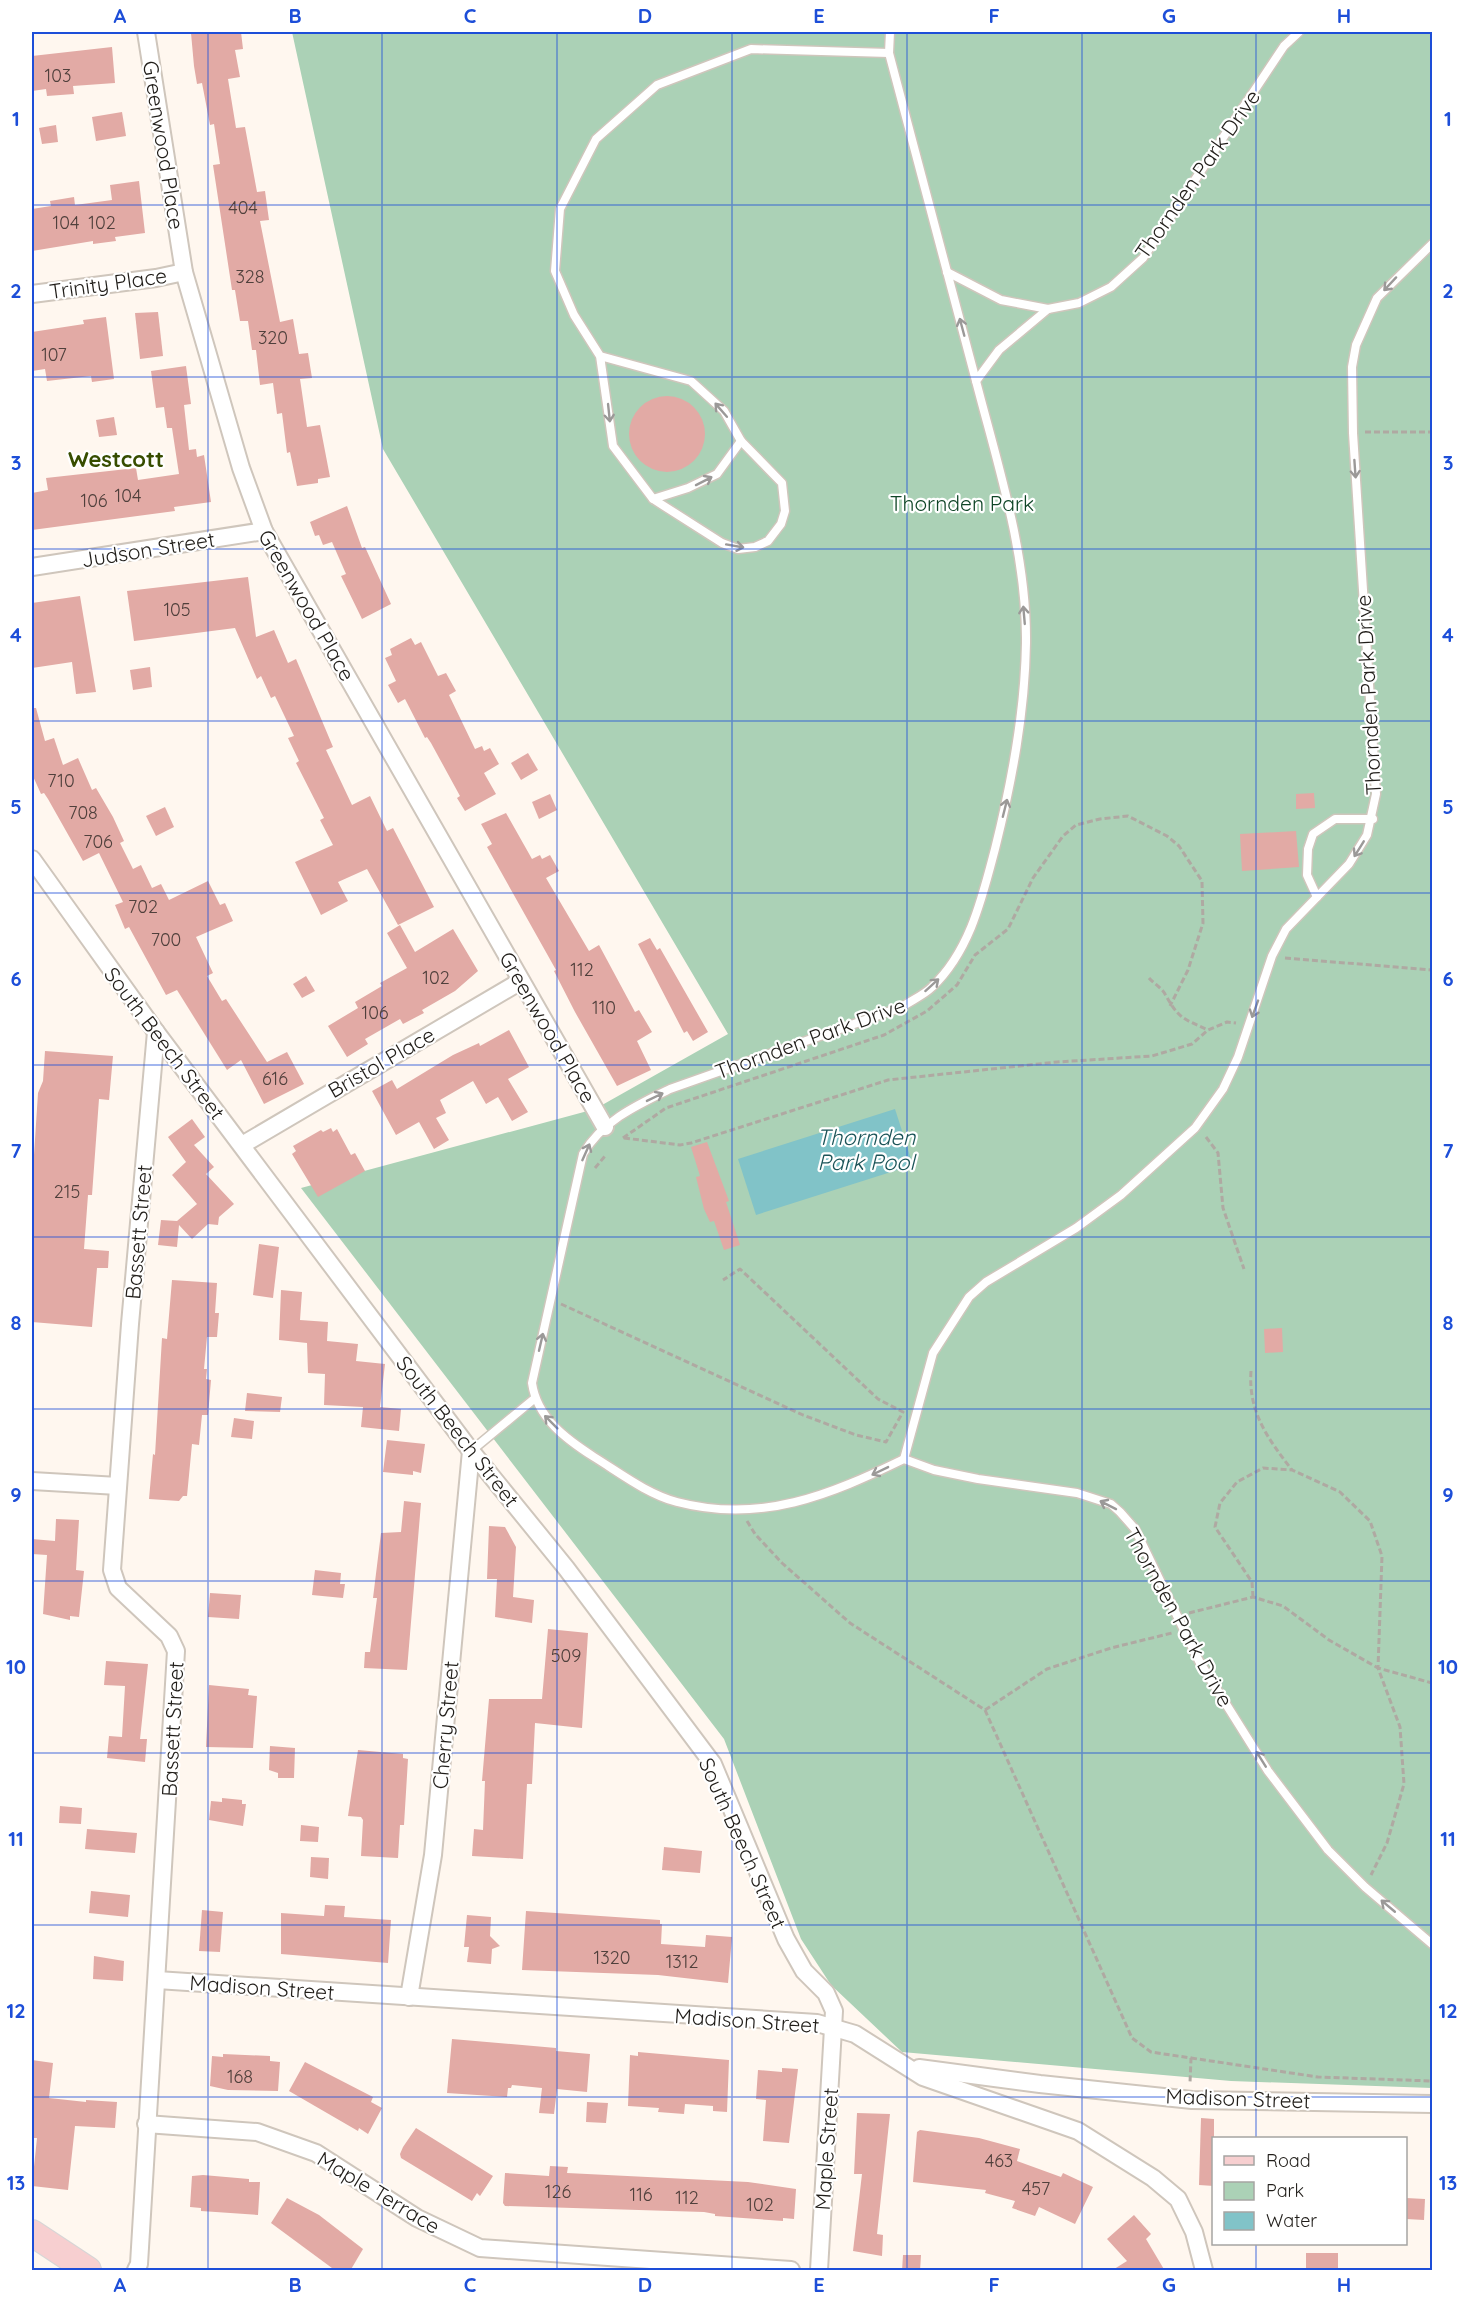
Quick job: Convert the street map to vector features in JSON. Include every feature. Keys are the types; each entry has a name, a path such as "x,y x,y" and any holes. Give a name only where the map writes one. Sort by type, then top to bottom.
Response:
{"main road":[{"path":"32,2234 88,2271"}],"street":[{"name":"Greenwood Place","path":"146,32 184,272 241,468 264,531 605,1127"},
{"name":"Trinity Place","path":"32,294 156,278 184,272"},
{"name":"Judson Street","path":"32,567 264,531"},
{"name":"South Beech Street","path":"32,859 156,1032 471,1451 566,1568 713,1764 786,1939 804,1971 826,1994 834,2011 835,2027"},
{"name":"Bristol Place","path":"242,1145 521,981"},
{"name":"Bassett Street","path":"136,2271 139,2264 176,1651 169,1636 118,1588 112,1570 156,1032"},
{"name":"Cherry Street","path":"409,1997 433,1855 471,1451"},
{"path":"32,1481 118,1486"},
{"name":"Madison Street","path":"157,1980 817,2023 855,2034 903,2066 1040,2084 1192,2100 1432,2104"},
{"name":"Maple Street","path":"819,2271 835,2027"},
{"path":"903,2066 922,2077 1078,2131 1153,2178 1178,2199 1194,2232 1204,2271"},
{"name":"Maple Terrace","path":"146,2124 257,2132 316,2153 417,2218 480,2248 791,2271"}],"lane":[{"name":"Thornden Park Drive","path":"534,1399 532,1383 583,1154 605,1127 638,1105 670,1089 902,1007 931,988 955,961 964,945 985,888 1011,786 1024,692 1026,641 1018,560 1006,496 889,53 890,32"},
{"name":"Thornden Park Drive","path":"947,272 1001,300 1048,309 1079,303 1111,286 1143,258 1284,46 1299,32"},
{"path":"600,356 691,381 724,411 741,441 782,483 785,511 781,524 768,541 755,547 738,549 722,543 653,500 613,446 600,356 574,315 555,271 560,209 597,139 657,85 751,49 889,53"},
{"name":"Thornden Park Drive","path":"1432,245 1395,278 1377,298 1356,345 1352,367 1353,433 1376,794 1373,819 1367,835 1349,864 1286,929 1272,956 1238,1057 1223,1089 1195,1128 1121,1195 1076,1228 986,1282 969,1297 933,1353 904,1459 934,1470 978,1479 1077,1492 1111,1504 1135,1529 1199,1661 1268,1771 1328,1850 1365,1887 1432,1944"},
{"name":"Thornden Park Drive","path":"976,381 999,350 1048,309"},
{"path":"653,500 688,488 717,474 741,441"},
{"path":"1317,897 1307,874 1308,849 1313,834 1335,819 1373,819"},
{"path":"471,1451 534,1399 541,1412 572,1443 638,1485 676,1502 718,1509 741,1510 799,1503 856,1483 904,1459"}],"path":[{"path":"1364,432 1432,432"},
{"path":"1170,1006 1188,970 1203,923 1202,881 1179,846 1167,836 1128,816 1100,819 1076,825 1063,836 1033,878 1008,929 975,955 957,986 927,1011 884,1035 666,1108 623,1138 680,1145 888,1080 1057,1062 1152,1056 1192,1044 1208,1030 1227,1022 1250,1024"},
{"path":"1272,956 1432,970"},
{"path":"1149,978 1165,993 1170,1006 1184,1019 1208,1030"},
{"path":"1195,1128 1210,1140 1218,1153 1223,1208 1244,1269"},
{"path":"560,1303 803,1415 856,1435 886,1442 903,1412 878,1399 740,1269 723,1280"},
{"path":"1251,1371 1250,1388 1263,1433 1292,1470"},
{"path":"1253,1597 1252,1582 1215,1527 1220,1503 1237,1482 1263,1468 1292,1470 1340,1492 1370,1521 1382,1556 1378,1668 1400,1727 1404,1784 1387,1843 1365,1887"},
{"path":"741,1510 755,1534 782,1563 850,1623 985,1710 1132,2038 1151,2052 1318,2077 1432,2081"},
{"path":"985,1710 1047,1669 1111,1648 1172,1634 1176,1616 1253,1597 1283,1606 1329,1640 1378,1668 1432,1683"},
{"path":"1191,2058 1192,2100"}],"green space":[{"name":"Thornden Park","path":"292,32 1432,32 1432,2088 1231,2081 902,2052 831,1985 801,1939 724,1739 301,1188 595,1109 728,1034 383,449"}],"water":[{"name":"Thornden Park Pool","path":"895,1109 913,1165 756,1215 738,1159"}],"building":[{"path":"241,32 243,49 235,50 240,77 228,79 236,128 245,127 257,192 265,191 269,220 260,221 280,322 293,319 299,354 308,353 312,378 300,379 307,427 320,425 330,477 318,479 318,483 297,486 290,452 287,453 282,413 277,414 273,383 260,385 256,350 252,350 248,321 240,321 235,290 232,290 213,165 220,164 214,124 210,125 202,83 197,84 194,66 191,33"},
{"path":"112,47 115,83 73,86 74,94 47,96 46,89 32,91 32,56"},
{"path":"122,112 126,136 96,141 92,117"},
{"path":"56,125 58,142 42,144 39,128"},
{"path":"139,181 145,233 115,237 116,241 93,244 93,241 32,251 32,209 51,206 50,201 74,197 75,205 112,200 110,185"},
{"path":"158,312 163,356 140,359 135,313"},
{"path":"106,317 114,379 92,382 91,376 47,381 45,369 32,371 32,332 84,324 83,320"},
{"path":"186,366 191,404 184,405 189,450 196,449 197,457 204,455 211,502 174,507 175,511 32,530 32,493 48,490 46,478 136,468 138,480 179,474 172,428 167,428 164,407 156,408 151,371"},
{"path":"667,396 681,399 694,407 702,420 705,434 702,448 694,461 681,469 667,472 653,469 640,461 632,448 629,434 632,420 640,407 653,399"},
{"path":"114,417 117,435 99,437 96,420"},
{"path":"347,506 362,548 365,547 391,604 362,619 341,576 346,574 332,542 323,545 319,535 315,536 310,522"},
{"path":"248,577 256,637 274,630 288,663 296,659 333,747 326,750 352,805 370,796 387,831 393,828 434,907 398,925 367,869 338,882 348,901 321,915 295,862 333,845 320,820 324,818 296,763 299,761 288,738 294,736 275,696 271,698 261,676 257,679 235,628 134,641 127,591"},
{"path":"80,596 96,692 76,694 72,662 32,668 32,603"},
{"path":"411,638 415,645 421,642 438,676 446,673 456,691 449,695 475,749 482,746 484,751 490,748 499,764 484,773 496,794 465,811 457,798 460,796 431,743 427,737 425,738 405,699 398,703 388,685 396,681 385,658 392,655 390,649"},
{"path":"150,667 152,687 133,690 130,670"},
{"path":"32,708 36,708 45,741 54,738 63,765 78,758 92,790 96,788 113,817 124,841 120,843 133,869 141,865 152,888 161,884 169,900 208,881 220,905 225,903 233,921 196,937 213,973 207,976 222,1001 226,999 267,1062 287,1052 304,1084 264,1104 241,1060 227,1070 177,990 166,995 129,927 125,929 115,905 123,902 99,853 83,861 48,799 44,793 41,794 32,774"},
{"path":"528,753 538,770 521,780 511,763"},
{"path":"1314,793 1315,808 1296,809 1296,794"},
{"path":"550,794 557,810 539,819 532,802"},
{"path":"165,807 174,827 156,836 146,816"},
{"path":"506,813 532,859 540,855 542,859 550,855 559,871 546,878 589,951 599,945 635,1012 639,1010 652,1032 637,1041 651,1070 617,1086 575,1012 554,971 556,970 487,847 492,844 481,824"},
{"path":"1296,831 1299,867 1242,871 1240,834"},
{"path":"400,925 415,952 453,929 478,971 455,991 422,1010 424,1013 403,1024 400,1019 365,1039 368,1044 347,1057 328,1026 358,1008 355,1002 382,986 380,983 407,968 387,933"},
{"path":"650,938 657,950 660,948 708,1032 693,1041 687,1031 684,1033 638,944"},
{"path":"306,976 315,991 302,998 293,984"},
{"path":"509,1030 529,1067 508,1079 528,1112 512,1121 498,1097 486,1104 473,1081 440,1100 446,1113 436,1118 449,1140 434,1149 419,1122 396,1135 372,1091 392,1080 397,1089 453,1055 479,1043 480,1046"},
{"path":"45,1051 113,1056 109,1100 99,1099 92,1195 88,1195 84,1249 109,1251 108,1268 97,1268 92,1327 32,1322 32,1186 38,1093 43,1081"},
{"path":"192,1119 205,1137 194,1145 214,1167 206,1174 234,1204 219,1217 218,1225 208,1224 192,1239 179,1225 177,1247 158,1245 161,1220 177,1221 197,1204 172,1175 186,1162 168,1137"},
{"path":"331,1128 333,1132 337,1129 351,1155 355,1153 365,1171 318,1197 292,1154 296,1151 293,1146 321,1130 323,1132"},
{"path":"707,1142 729,1201 726,1202 740,1245 724,1250 714,1221 710,1222 704,1209 696,1177 700,1176 691,1147"},
{"path":"259,1244 279,1247 273,1298 253,1295"},
{"path":"172,1280 217,1283 215,1313 219,1313 217,1337 207,1337 204,1369 207,1369 206,1379 211,1380 208,1415 202,1415 199,1445 192,1444 187,1496 183,1496 179,1501 149,1499 153,1454 155,1455 162,1338 167,1339"},
{"path":"281,1290 302,1292 300,1320 328,1322 327,1341 358,1344 356,1361 385,1364 380,1407 401,1409 399,1431 361,1427 363,1407 324,1405 325,1374 308,1373 307,1343 279,1340"},
{"path":"1282,1328 1283,1352 1265,1353 1264,1329"},
{"path":"247,1393 282,1397 280,1412 245,1411"},
{"path":"234,1418 254,1421 252,1439 231,1437"},
{"path":"387,1440 425,1444 421,1473 413,1471 413,1475 383,1472"},
{"path":"404,1501 421,1503 407,1670 364,1668 365,1652 370,1652 377,1598 373,1598 381,1533 401,1532"},
{"path":"56,1519 79,1520 76,1570 84,1571 79,1617 70,1616 70,1620 43,1614 47,1555 32,1554 32,1539 55,1541"},
{"path":"489,1526 505,1527 516,1547 513,1597 534,1600 532,1623 495,1617 497,1579 487,1579"},
{"path":"315,1570 341,1573 340,1584 345,1584 343,1598 312,1595"},
{"path":"210,1593 241,1595 239,1619 208,1617"},
{"path":"548,1629 588,1633 582,1728 535,1723 532,1784 527,1784 523,1859 472,1856 474,1829 483,1830 485,1781 482,1781 489,1699 542,1699"},
{"path":"106,1661 148,1664 140,1739 147,1739 145,1762 107,1758 109,1736 122,1737 125,1686 104,1685"},
{"path":"209,1685 249,1689 248,1695 257,1696 253,1748 206,1747"},
{"path":"270,1746 295,1748 294,1778 278,1778 278,1773 269,1770"},
{"path":"358,1750 403,1754 403,1758 408,1759 404,1825 400,1825 398,1858 361,1856 363,1820 361,1817 348,1816"},
{"path":"222,1798 242,1800 242,1804 246,1804 243,1826 209,1820 211,1801 222,1802"},
{"path":"60,1806 82,1808 81,1824 59,1823"},
{"path":"301,1825 319,1827 318,1842 300,1841"},
{"path":"87,1829 137,1833 135,1853 85,1849"},
{"path":"664,1847 702,1851 700,1873 662,1870"},
{"path":"311,1857 329,1858 328,1879 310,1877"},
{"path":"91,1891 130,1895 128,1917 89,1913"},
{"path":"325,1905 345,1906 344,1917 391,1920 388,1963 281,1954 281,1913 324,1916"},
{"path":"202,1910 223,1912 220,1952 199,1951"},
{"path":"526,1911 660,1920 662,1924 661,1944 705,1947 706,1935 732,1937 728,1983 658,1975 522,1970"},
{"path":"467,1915 491,1917 490,1936 500,1946 492,1949 491,1964 467,1962 469,1947 464,1947"},
{"path":"94,1956 124,1961 123,1981 93,1979"},
{"path":"452,2039 556,2048 556,2051 590,2054 587,2092 557,2089 554,2114 539,2113 542,2088 512,2085 508,2088 507,2097 447,2093"},
{"path":"638,2052 729,2060 727,2112 713,2111 713,2106 685,2104 684,2114 658,2112 659,2108 628,2106 630,2055 638,2056"},
{"path":"223,2054 270,2056 270,2061 280,2062 278,2091 228,2090 210,2086 212,2056 223,2057"},
{"path":"32,2060 53,2063 49,2098 86,2102 86,2100 117,2102 115,2128 75,2126 68,2190 32,2186 37,2138 32,2138"},
{"path":"305,2062 373,2097 371,2102 382,2108 368,2134 359,2128 358,2131 289,2091"},
{"path":"782,2068 798,2069 789,2143 763,2141 766,2100 756,2099 758,2070 782,2072"},
{"path":"587,2102 608,2103 606,2123 586,2122"},
{"path":"857,2113 890,2114 877,2234 883,2235 882,2256 853,2251 862,2174 854,2174"},
{"path":"1201,2118 1214,2119 1212,2186 1199,2185"},
{"path":"416,2128 493,2176 480,2196 477,2193 472,2201 401,2158 403,2147"},
{"path":"920,2130 979,2138 1020,2149 1017,2161 1061,2177 1063,2173 1093,2187 1075,2224 1039,2207 1035,2216 1012,2208 1015,2201 985,2193 986,2190 913,2182 917,2132"},
{"path":"550,2166 568,2167 567,2173 748,2182 796,2189 794,2219 783,2218 783,2221 715,2216 715,2214 704,2212 505,2206 503,2203 505,2173 549,2176"},
{"path":"203,2175 260,2182 258,2215 201,2211 201,2208 190,2207 192,2176"},
{"path":"287,2198 319,2215 363,2249 350,2271 336,2271 271,2223"},
{"path":"1407,2198 1425,2199 1424,2220 1407,2219"},
{"path":"1134,2215 1151,2234 1146,2239 1165,2271 1111,2271 1127,2261 1107,2239"},
{"path":"1306,2253 1338,2253 1338,2271 1306,2271"},
{"path":"903,2255 921,2255 920,2271 902,2271"}],"district":[{"name":"Westcott","path":"116,459"}]}
